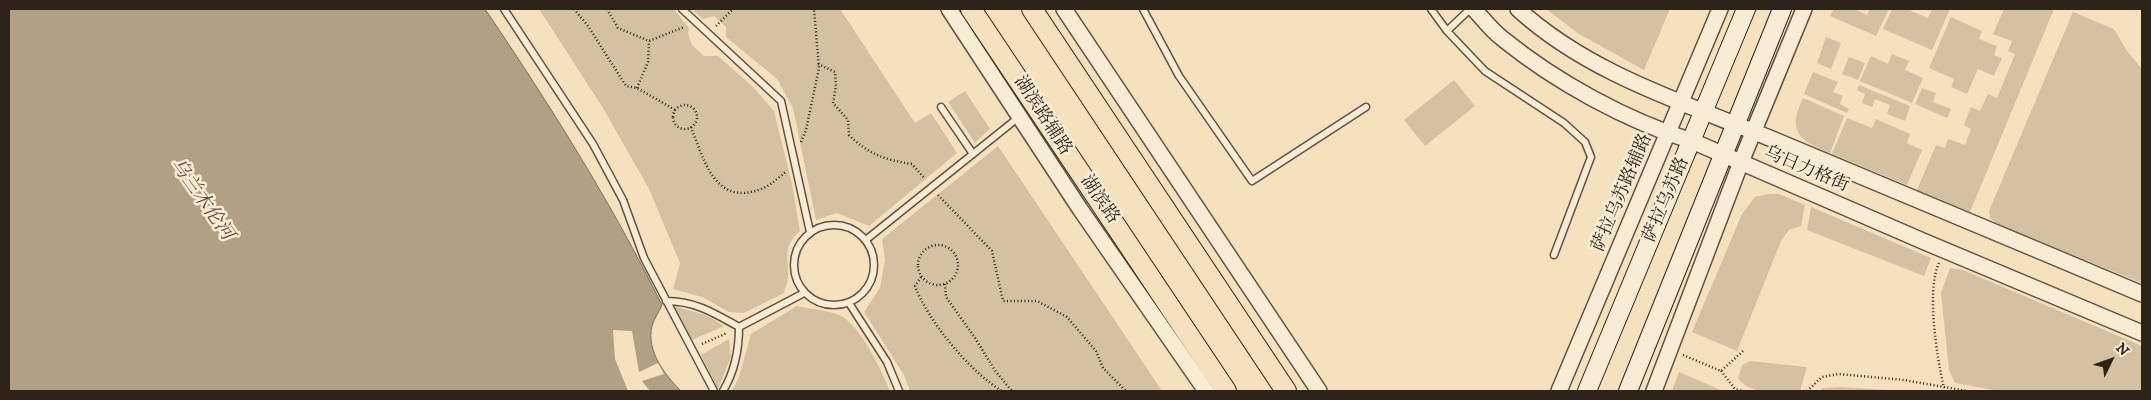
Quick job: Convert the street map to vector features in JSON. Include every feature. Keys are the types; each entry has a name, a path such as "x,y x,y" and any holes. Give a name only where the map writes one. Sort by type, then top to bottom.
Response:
{"main road":[{"name":"湖滨路","path":"971,9 1226,391"},
{"path":"1032,9 1286,391"},
{"name":"萨拉乌苏路","path":"1587,391 1746,9"},
{"name":"萨拉乌苏路","path":"1628,391 1782,9"}],"street":[{"name":"湖滨路辅路","path":"949,9 1080,208 1206,391"},
{"path":"1064,9 1319,391"},
{"name":"乌日力格街","path":"1474,9 1501,38 1537,65 1605,104 1669,134 1723,154 1945,251 2142,333"},
{"name":"乌日力格街","path":"1518,9 1539,28 1591,60 1681,104 1753,131 2142,294"},
{"name":"萨拉乌苏路辅路","path":"1559,391 1669,134 1720,9"},
{"path":"1654,391 1753,131 1804,9"}],"lane":[{"path":"504,9 593,144 623,200 644,258 714,391"},
{"path":"682,9 781,101 810,232"},
{"path":"1143,9 1179,76 1252,181 1366,106"},
{"path":"1431,9 1446,31 1485,71 1564,123 1585,142 1591,157 1554,255"},
{"path":"1446,31 1470,9"},
{"path":"941,107 972,154"},
{"path":"867,239 1020,116"},
{"path":"838,224 856,231 867,239 873,254 874,274 865,291 850,303 830,305 821,303 804,293 795,275 794,256 798,247 810,232 828,225 838,224"},
{"path":"739,327 804,293"},
{"path":"666,301 685,301 709,310 739,327"},
{"path":"850,303 888,362 899,391"},
{"path":"723,391 730,380 739,350 739,327"}],"path":[{"path":"574,9 588,26 626,86 637,88 675,110"},
{"path":"607,9 618,28 649,41 678,30 694,21"},
{"path":"708,34 732,9"},
{"path":"691,128 683,128 675,124 672,117 675,110 681,105 692,107 697,117 691,128 707,170 722,187 741,195 763,189 795,161 806,130 818,64 814,9"},
{"path":"637,88 648,62 649,41"},
{"path":"818,64 834,72 836,86 832,103 848,120 849,135 863,149 890,161 912,164 948,208 992,251 1003,301 1037,301 1067,317 1096,351 1104,368 1126,391"},
{"path":"942,245 954,252 958,265 955,277 944,284 932,284 922,277 918,264 922,251 928,247 942,245"},
{"path":"1944,388 1937,360 1933,288 1936,270 1945,251"},
{"path":"922,277 915,286 919,297 951,343 984,380 1002,391"},
{"path":"944,284 946,298 975,338 996,372 1012,391"},
{"path":"691,349 739,327"},
{"path":"1670,350 1721,371 1735,389 1742,391"},
{"path":"1721,371 1743,351"},
{"path":"1807,391 1822,377 1839,374 1904,380 1967,391"}],"shaded area":[{"path":"539,9 674,9 689,28 688,33 692,45 704,56 718,56 753,87 774,111 792,184 800,231 794,237 789,247 787,258 788,279 784,293 744,313 729,312 702,297 673,289 680,263 649,189 603,108"},
{"path":"691,9 840,9 915,123 931,113 957,153 869,226 837,213 816,220 793,108 777,79 726,37 726,27 714,16 703,19"},
{"path":"1546,9 1670,9 1644,70 1579,34"},
{"path":"1834,9 1855,9 1867,15 1870,9 1889,9 1876,36 1830,16"},
{"path":"1892,9 1912,9 1911,11 1928,18 1932,9 1950,9 1932,50 1883,29"},
{"path":"2004,9 2054,9 1970,212 1917,190 1936,145 1945,148 1948,139 1965,145 1971,129 1964,125 1971,107 1980,111 1988,94 1997,98 2015,54 2008,51 2012,41 1993,34"},
{"path":"2073,12 2114,29 2127,51 2142,69 2142,283 1998,225 1990,218 1989,211"},
{"path":"1951,17 1982,31 1979,39 1997,46 1994,55 2002,58 1994,76 1978,69 1967,94 1951,87 1954,79 1929,68"},
{"path":"1826,37 1841,43 1831,69 1817,63"},
{"path":"1892,54 1909,61 1905,70 1923,78 1912,103 1860,81 1871,56 1888,64"},
{"path":"1849,57 1865,63 1858,80 1842,74"},
{"path":"1813,72 1838,82 1833,92 1843,96 1840,104 1849,109 1847,113 1804,94"},
{"path":"1454,80 1475,106 1425,146 1404,120"},
{"path":"1859,85 1910,106 1905,121 1887,114 1890,105 1875,99 1872,107 1862,103 1865,94 1857,90"},
{"path":"1922,88 1936,93 1933,102 1951,109 1947,118 1915,104"},
{"path":"965,91 990,129 975,143 948,102"},
{"path":"1803,98 1844,116 1830,153 1811,144 1799,134 1796,127 1796,119"},
{"path":"1847,118 1872,128 1876,119 1910,134 1907,143 1922,150 1907,185 1832,154"},
{"path":"998,146 1162,391 910,391 904,375 864,312 880,288 885,260 882,239"},
{"path":"1779,194 1805,205 1801,226 1789,230 1781,241 1737,351 1692,332 1742,214 1755,197"},
{"path":"1811,207 1931,258 1924,276 1807,230"},
{"path":"1950,268 1963,270 2142,346 2142,391 1999,391 1955,383 1949,370 1941,293"},
{"path":"674,306 706,315 724,326 692,340"},
{"path":"797,306 834,313 847,320 855,328 869,349 890,391 732,391 739,377 751,334"},
{"path":"729,339 731,357 718,389 701,355"},
{"path":"1750,361 1807,367 1800,391 1766,392 1743,384 1738,378 1742,365"},
{"path":"1679,372 1723,391 1672,391"},
{"path":"1841,387 1904,391 1820,391 1823,388"}],"water":[{"name":"乌兰木伦河","path":"9,9 485,9 579,154 622,229 662,305 652,326 652,344 658,362 681,391 9,391"}],"pier":[{"path":"613,330 632,331 639,372 658,363 664,374 642,381 650,391 628,391 615,359"}]}
